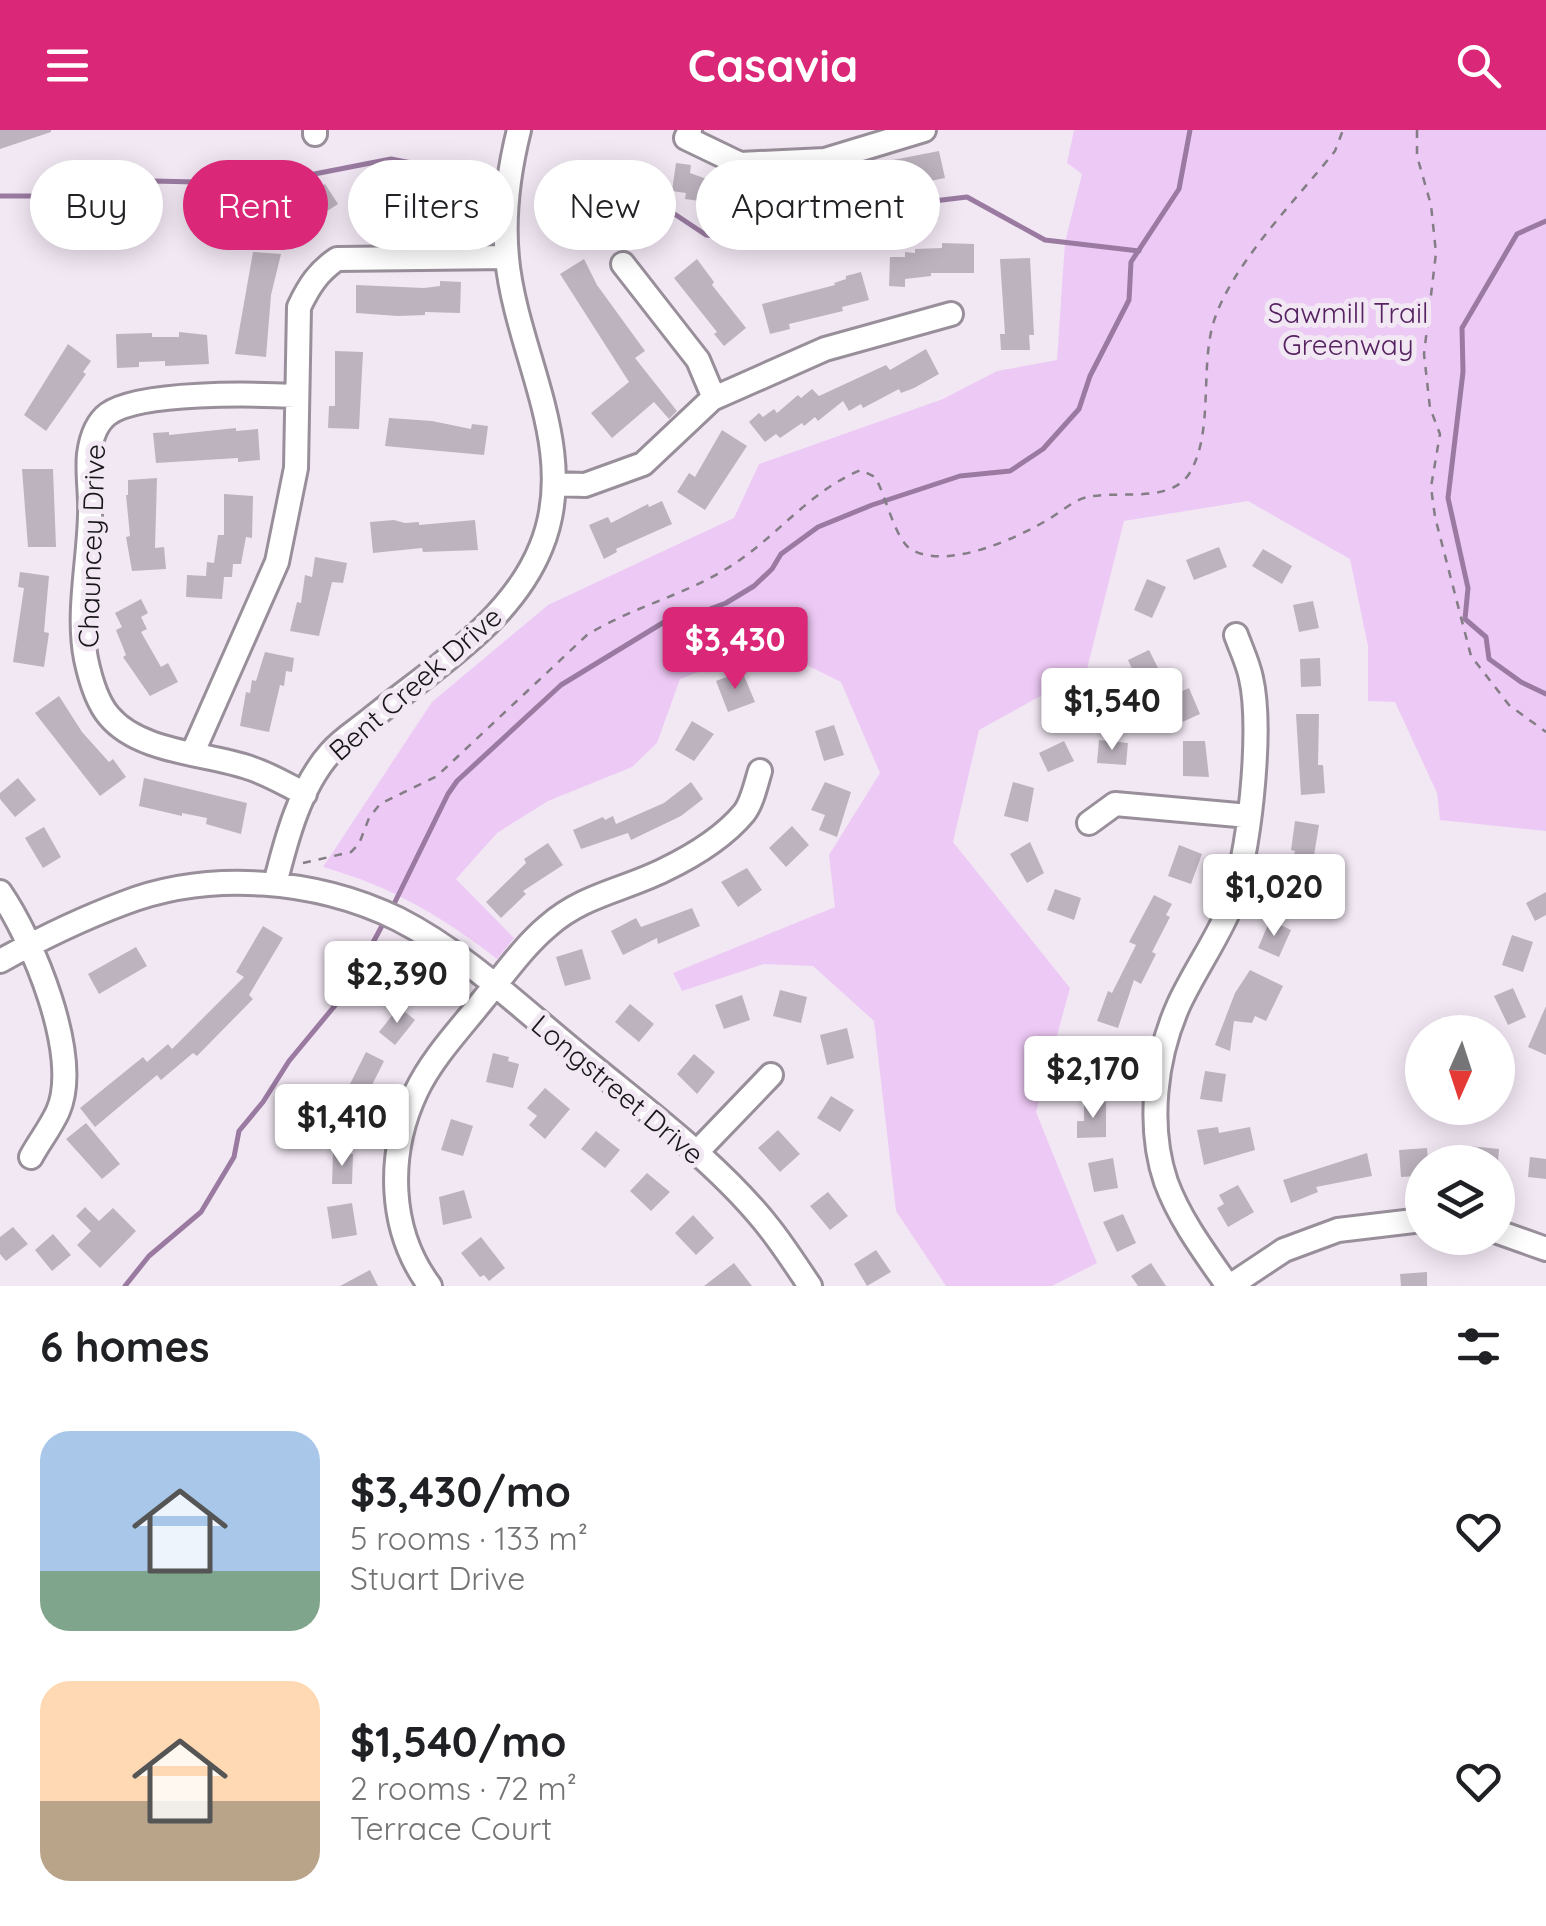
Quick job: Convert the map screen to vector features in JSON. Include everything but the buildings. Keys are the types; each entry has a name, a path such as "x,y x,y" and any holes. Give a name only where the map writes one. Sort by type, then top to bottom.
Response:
{"street":[{"name":"Bent Creek Drive","path":"275,884 305,794 331,752 494,618 524,579 542,546 554,484 551,440 507,257 510,165 519,130"},
{"path":"690,130 686,138 740,164 825,160 924,130"},
{"path":"193,752 276,562 296,468 300,307 310,285 336,259 507,257"},
{"path":"624,264 698,360 714,398"},
{"path":"554,484 585,485 643,464 714,398 824,348 951,314"},
{"name":"Chauncey Drive","path":"296,396 176,398 122,406 105,416 94,432 89,454 84,632 91,679 110,718 126,730 151,742 252,768 305,794"},
{"path":"1236,635 1252,679 1254,728 1244,866 1228,912 1178,1007 1161,1053 1157,1142 1166,1181 1188,1227 1229,1286 1284,1250 1338,1230 1405,1222"},
{"path":"430,1286 413,1260 400,1219 396,1177 397,1152 417,1090 449,1042 549,924 597,894 662,872 708,844 746,811 760,771"},
{"path":"1089,823 1115,804 1250,816"},
{"name":"Longstreet Drive","path":"0,961 126,902 215,884 275,884 345,899 397,919 440,944 495,986 696,1153 769,1227 810,1286"},
{"path":"0,892 47,988 64,1046 60,1108 30,1158"},
{"path":"696,1153 771,1076"},
{"path":"1515,1238 1546,1249"}],"path":[{"path":"300,863 351,852 380,804 437,776 561,658 611,620 726,569 818,492 844,477 861,470 868,472 882,490 904,544 910,550 942,556 995,546 1086,497 1149,494 1180,483 1188,474 1202,437 1209,339 1228,290 1335,151 1343,130"},
{"path":"1416,130 1417,156 1431,205 1436,253 1424,354 1430,408 1440,434 1431,487 1435,518 1471,656 1509,704 1546,732"}],"green space":[{"name":"Sawmill Trail Greenway","path":"1074,130 1546,130 1546,831 1440,820 1437,793 1395,702 1368,701 1368,646 1350,559 1248,501 1124,521 1084,681 1077,676 979,730 953,842 1070,988 1036,1112 1097,1263 1052,1286 946,1286 896,1211 874,1021 813,966 764,964 682,991 673,973 835,907 829,855 880,773 841,682 768,646 680,679 657,743 632,767 548,801 497,833 456,879 514,938 497,959 414,904 371,883 323,867 432,702 548,605 734,518 759,464 943,399 997,371 1057,360 1065,242 1082,174 1067,163"}],"waterway":[{"path":"392,908 457,781 561,685 674,616 702,612 754,586 781,554 818,527 960,476 1010,471 1043,449 1079,409 1090,376 1129,300 1131,262 1179,189 1190,130"},
{"path":"386,160 396,160"},
{"path":"0,196 45,196 153,181 239,183 348,167"},
{"path":"676,215 706,235 831,239 909,204 967,197 1045,240 1139,251"},
{"path":"1546,221 1517,234 1462,328 1463,372 1448,498 1468,588 1465,619 1486,637 1489,659 1546,694"},
{"path":"125,1286 149,1256 201,1212 234,1157 239,1131 289,1061 347,991 384,922"}]}
